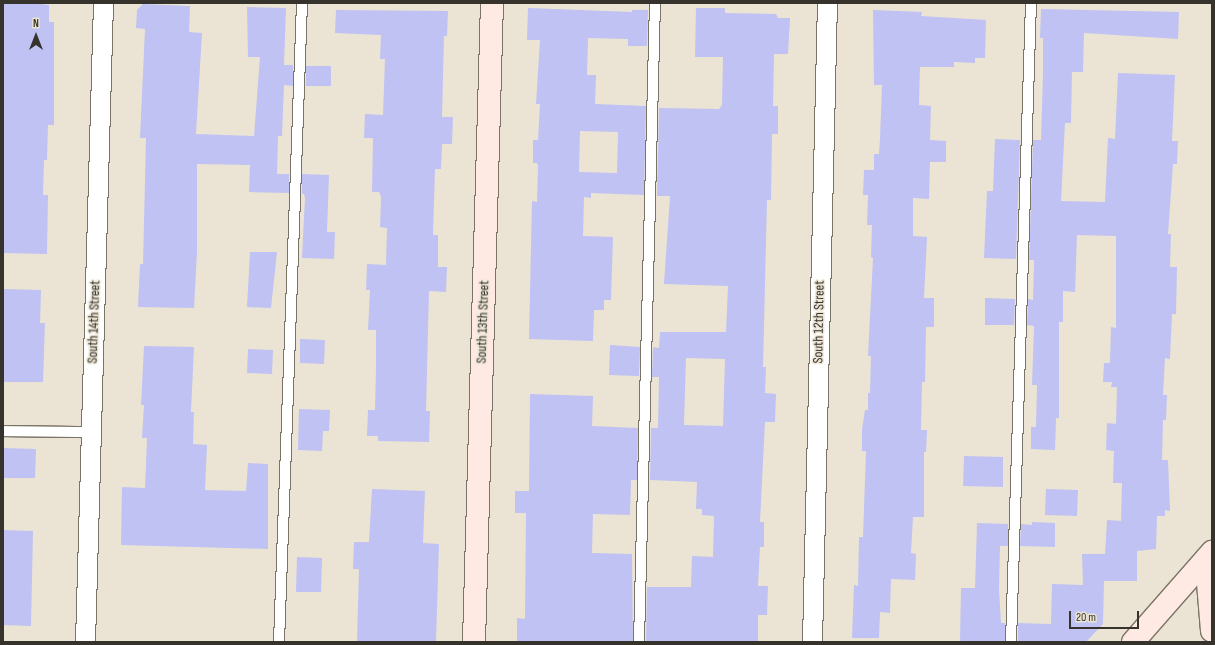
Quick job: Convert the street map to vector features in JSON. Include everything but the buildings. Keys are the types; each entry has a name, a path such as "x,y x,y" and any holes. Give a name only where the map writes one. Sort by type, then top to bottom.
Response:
{"street":[{"name":"South 14th Street","path":"85,642 103,3"},
{"name":"South 13th Street","path":"474,642 492,3"},
{"name":"South 12th Street","path":"812,642 827,3"},
{"path":"1209,556 1212,632"},
{"path":"1134,642 1209,556"}],"lane":[{"path":"279,642 302,3"},
{"path":"639,642 655,3"},
{"path":"1011,642 1031,3"},
{"path":"3,431 91,432"}]}
